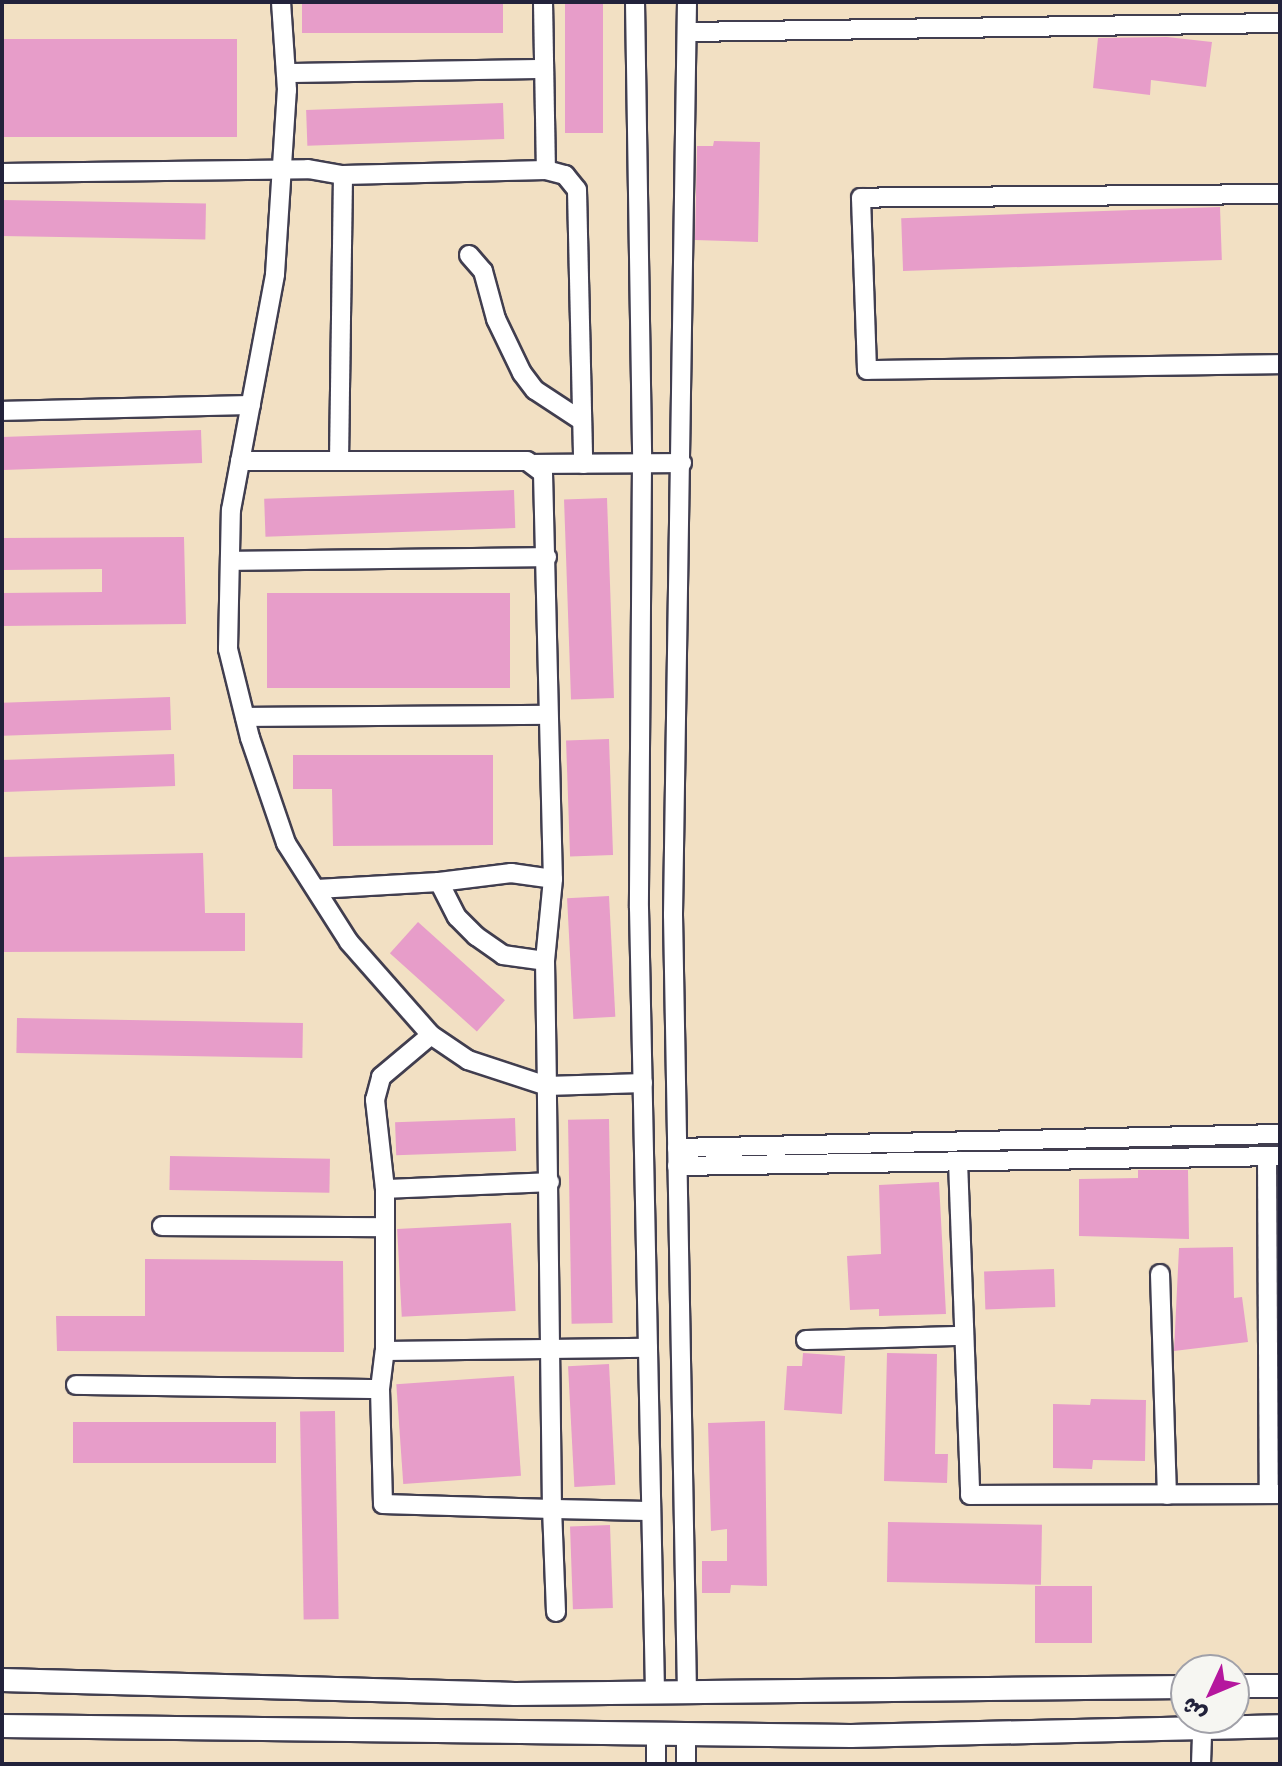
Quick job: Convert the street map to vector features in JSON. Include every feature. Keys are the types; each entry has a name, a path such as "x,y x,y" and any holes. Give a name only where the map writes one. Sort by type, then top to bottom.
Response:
{"street":[{"path":"281,2 286,73 275,274 240,461 230,561 228,649 245,717 286,843 349,942 431,1035 468,1060 547,1086 643,1083"},
{"path":"543,2 546,170"},
{"path":"635,2 642,463 643,1083 655,1692"},
{"path":"687,2 673,915 687,1692"},
{"path":"687,32 1280,23"},
{"path":"286,73 544,69"},
{"path":"2,173 281,170 343,175 546,170 565,175 577,190 583,464"},
{"path":"339,460 343,175"},
{"path":"1280,194 861,198 867,370 1280,364"},
{"path":"469,255 483,271 496,319 522,373 535,390 582,421"},
{"path":"2,411 251,405"},
{"path":"240,461 682,463"},
{"path":"535,464 545,478 547,715 553,879 545,961 556,1612"},
{"path":"230,561 547,557"},
{"path":"245,717 547,715"},
{"path":"317,889 439,882 511,873 553,879"},
{"path":"439,882 457,917 476,936 503,955 545,961"},
{"path":"431,1035 381,1077 375,1100 385,1189 385,1351 380,1389 383,1504 651,1511"},
{"path":"677,1157 1280,1134"},
{"path":"677,1157 958,1161 1274,1156 1275,1494 970,1495 958,1161"},
{"path":"385,1189 550,1182"},
{"path":"162,1226 385,1227"},
{"path":"1160,1274 1167,1495"},
{"path":"806,1340 964,1336"},
{"path":"385,1351 648,1348"},
{"path":"76,1385 380,1389"},
{"path":"2,1680 515,1694 1170,1687"},
{"path":"1250,1686 1280,1686"},
{"path":"2,1726 686,1734 1170,1728"},
{"path":"1250,1727 1280,1726"},
{"path":"656,1733 656,1764"},
{"path":"686,1734 686,1764"},
{"path":"1201,1764 1202,1734"}],"building":[{"path":"302,2 503,2 503,33 302,33"},
{"path":"565,2 603,2 603,133 565,133"},
{"path":"1167,37 1212,42 1206,87 1151,80 1150,95 1093,88 1098,38"},
{"path":"2,39 237,39 237,137 2,137"},
{"path":"503,103 504,139 307,146 306,110"},
{"path":"714,141 760,142 758,242 695,240 697,146 713,146"},
{"path":"2,200 206,204 205,240 2,236"},
{"path":"1220,207 1222,260 903,271 901,218"},
{"path":"201,430 202,463 3,470 2,437"},
{"path":"514,490 515,528 265,537 264,499"},
{"path":"607,498 614,698 571,699 564,500"},
{"path":"184,537 186,624 2,626 2,593 102,592 102,569 2,570 2,538"},
{"path":"267,593 510,593 510,688 267,688"},
{"path":"170,697 171,730 3,736 2,703"},
{"path":"609,739 613,855 570,856 566,741"},
{"path":"174,754 175,786 3,792 2,760"},
{"path":"293,755 493,755 493,845 333,846 332,789 293,789"},
{"path":"203,853 205,913 245,913 245,951 2,952 2,857"},
{"path":"609,896 615,1017 573,1019 567,898"},
{"path":"418,922 505,1000 477,1032 390,953"},
{"path":"17,1018 303,1023 302,1058 16,1053"},
{"path":"515,1118 516,1151 396,1155 395,1122"},
{"path":"609,1119 613,1323 572,1324 568,1120"},
{"path":"170,1156 330,1159 329,1193 169,1190"},
{"path":"1138,1170 1188,1170 1189,1239 1079,1236 1079,1179 1138,1178"},
{"path":"939,1182 946,1314 879,1316 879,1309 850,1310 847,1256 881,1254 879,1185"},
{"path":"511,1223 516,1311 402,1317 397,1229"},
{"path":"1233,1247 1234,1298 1242,1297 1248,1342 1174,1351 1179,1248"},
{"path":"145,1259 343,1261 344,1352 57,1351 56,1316 145,1316"},
{"path":"1054,1269 1055,1307 985,1309 984,1271"},
{"path":"803,1353 845,1356 842,1414 784,1410 787,1366 802,1366"},
{"path":"887,1353 937,1354 935,1454 948,1454 947,1483 884,1481"},
{"path":"609,1364 615,1485 574,1487 568,1366"},
{"path":"514,1376 521,1476 403,1484 396,1384"},
{"path":"1091,1399 1146,1400 1145,1461 1093,1460 1092,1469 1053,1468 1053,1404 1090,1405"},
{"path":"335,1411 339,1619 304,1620 300,1412"},
{"path":"765,1421 767,1586 731,1585 730,1593 702,1593 702,1561 727,1561 727,1529 711,1531 708,1423"},
{"path":"73,1422 276,1422 276,1463 73,1463"},
{"path":"888,1522 1042,1525 1041,1585 887,1582"},
{"path":"610,1525 613,1608 573,1609 570,1526"},
{"path":"1035,1586 1092,1586 1092,1643 1035,1643"}]}
